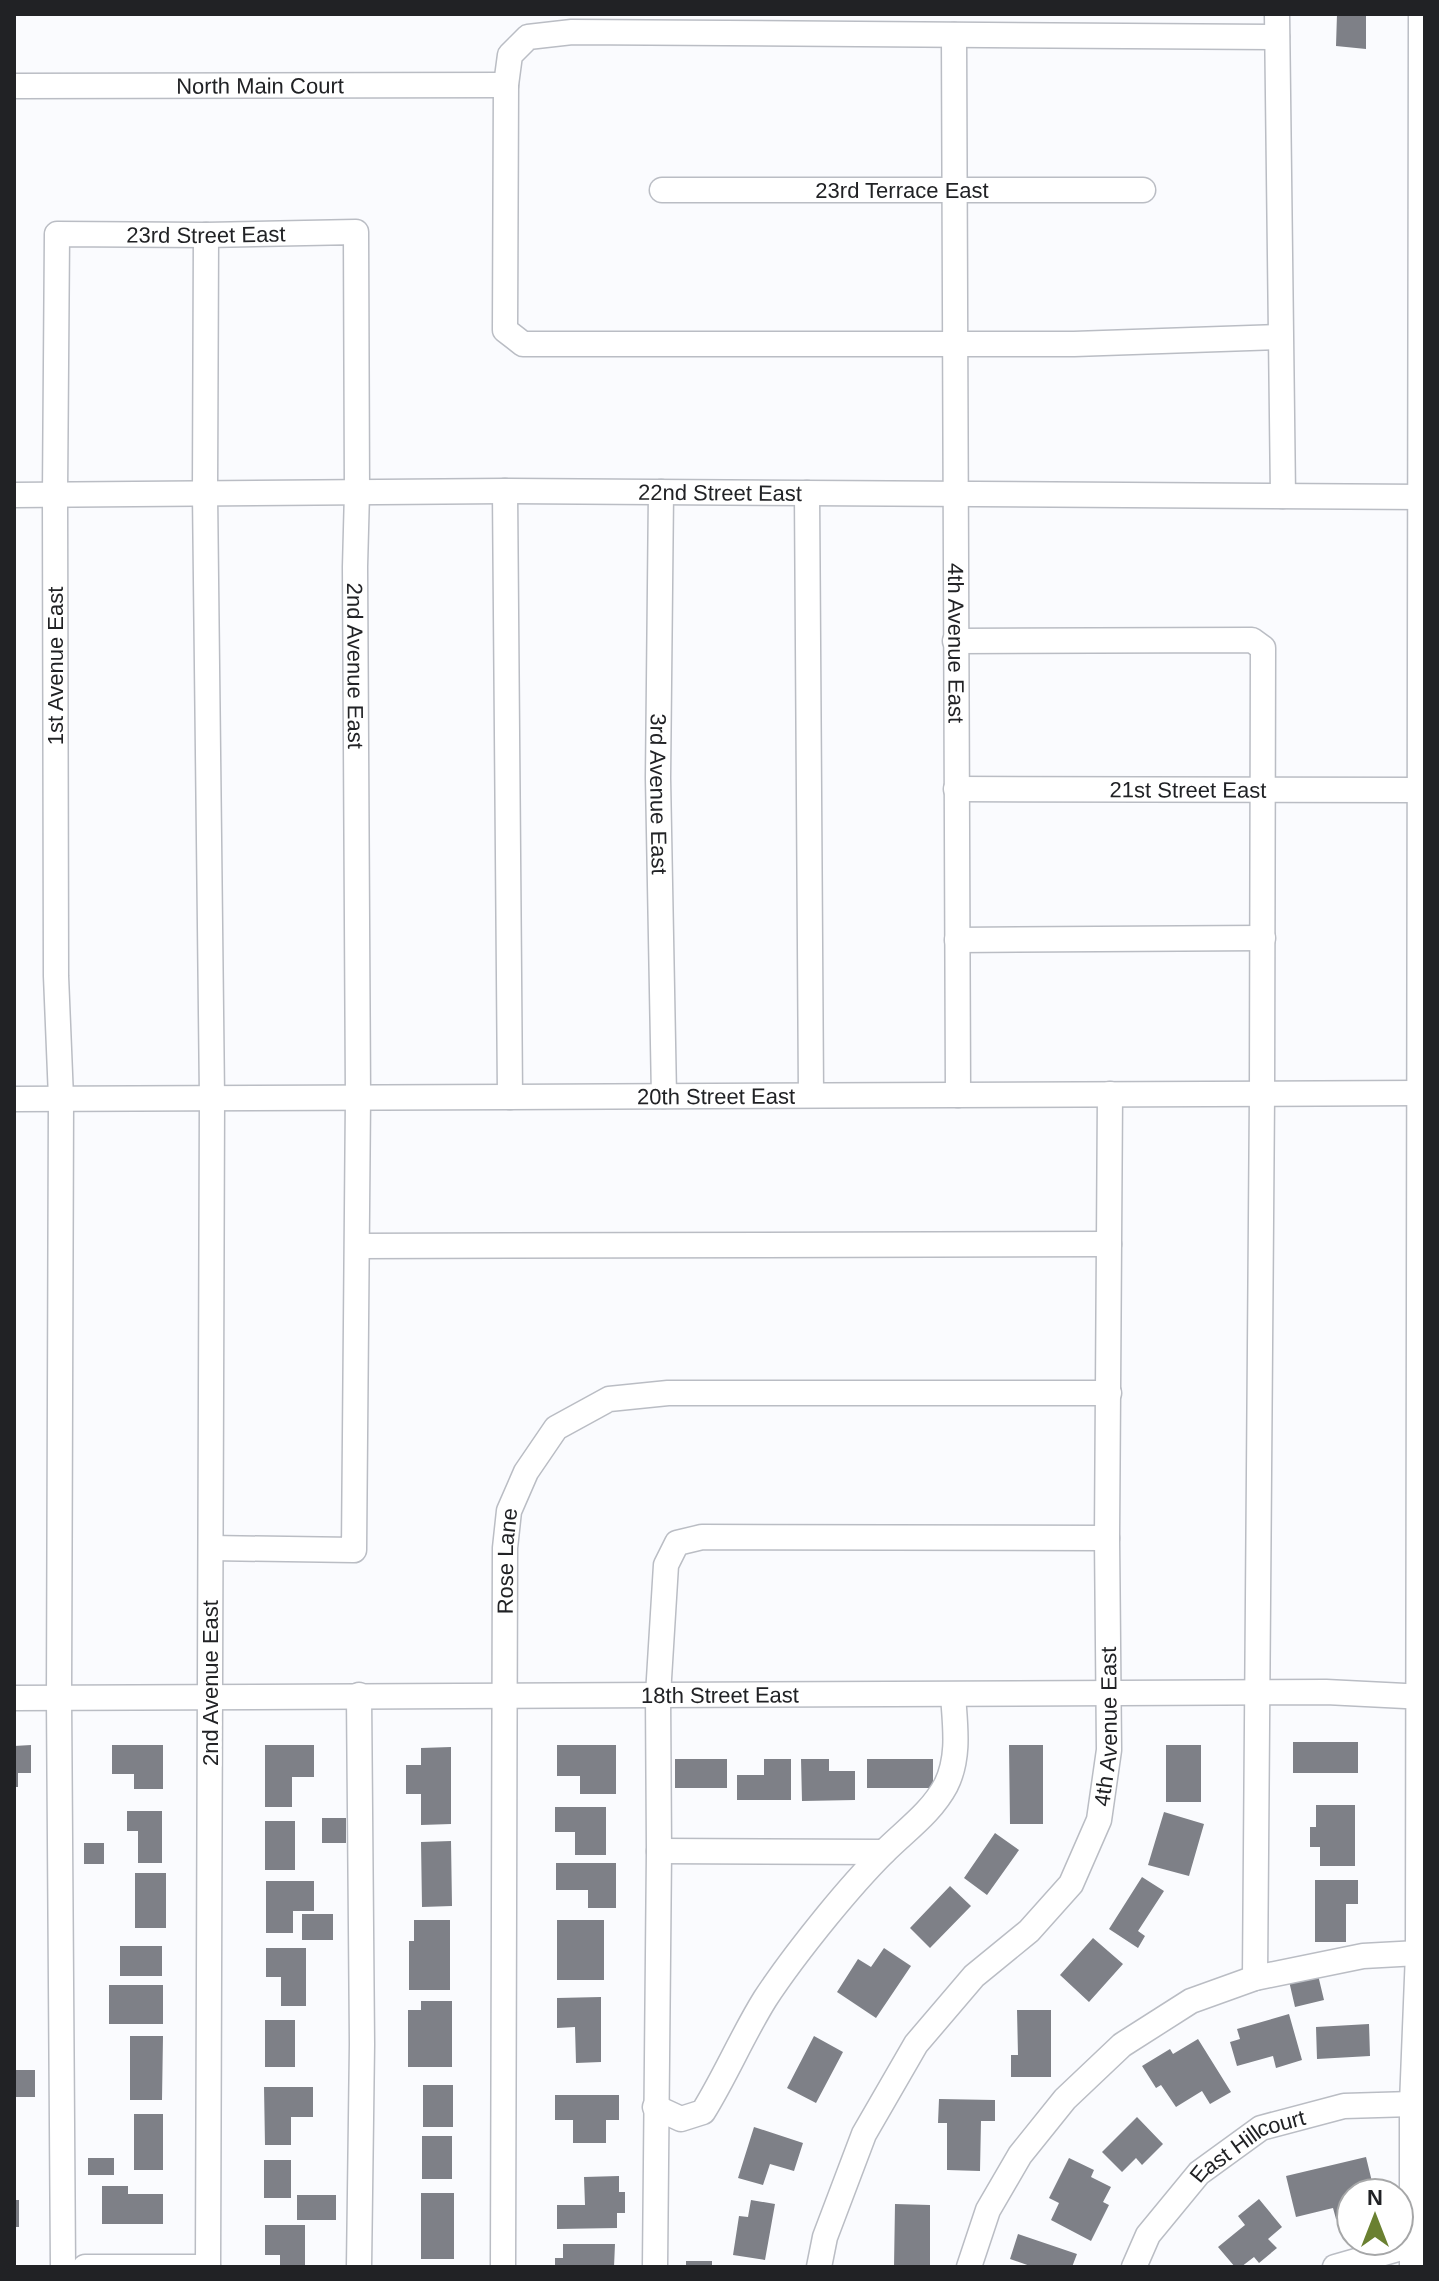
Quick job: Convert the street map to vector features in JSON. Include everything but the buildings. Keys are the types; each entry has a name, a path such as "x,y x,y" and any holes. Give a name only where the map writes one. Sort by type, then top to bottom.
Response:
{"street":[{"path":"1412,2177 1422,1697 1419,1093 1423,497 1421,14"},
{"path":"1280,337 1074,344 523,344 505,330 506,85 510,55 528,37 572,32 954,35 1277,25 1283,496"},
{"name":"4th Avenue East","path":"954,35 958,1095"},
{"name":"North Main Court","path":"14,86 506,85"},
{"name":"23rd Terrace East","path":"662,190 1143,190"},
{"name":"23rd Street East","path":"57,234 356,232"},
{"name":"2nd Avenue East","path":"211,1548 354,1550 358,1246 356,232"},
{"name":"1st Avenue East","path":"57,234 56,976 61,1098 59,1698 63,2267"},
{"name":"2nd Avenue East","path":"206,235 205,493 212,1098 208,2267"},
{"path":"505,491 510,1097"},
{"name":"22nd Street East","path":"14,495 505,491 1423,497"},
{"name":"3rd Avenue East","path":"661,492 658,778 664,1096"},
{"path":"807,493 811,1095"},
{"path":"955,641 1252,640 1263,648 1255,1978"},
{"name":"21st Street East","path":"956,789 1420,790"},
{"path":"957,940 1263,938"},
{"name":"20th Street East","path":"14,1099 1419,1093"},
{"name":"4th Avenue East","path":"819,2267 825,2237 864,2134 916,2044 974,1976 1029,1931 1071,1884 1099,1820 1109,1750 1110,1094"},
{"path":"358,1246 1109,1244"},
{"name":"Rose Lane","path":"503,2267 505,1548 509,1511 526,1472 556,1428 609,1399 668,1393 1109,1393"},
{"path":"655,2267 658,1695 666,1565 677,1543 702,1537 1107,1538"},
{"name":"18th Street East","path":"14,1698 1326,1692 1422,1697"},
{"path":"359,1695 362,2044 359,2267"},
{"path":"655,2107 681,2119 703,2112 764,2001 789,1965 884,1852 928,1810 946,1783 954,1760 953,1695"},
{"path":"659,1851 884,1852"},
{"path":"969,2267 988,2210 1020,2155 1065,2099 1122,2045 1191,2001 1255,1978 1363,1956 1418,1953"},
{"name":"East Hillcourt","path":"1134,2267 1148,2235 1199,2173 1261,2128 1344,2106 1412,2104"},
{"path":"1335,2267 1405,2257"},
{"path":"85,2267 208,2267"}]}
